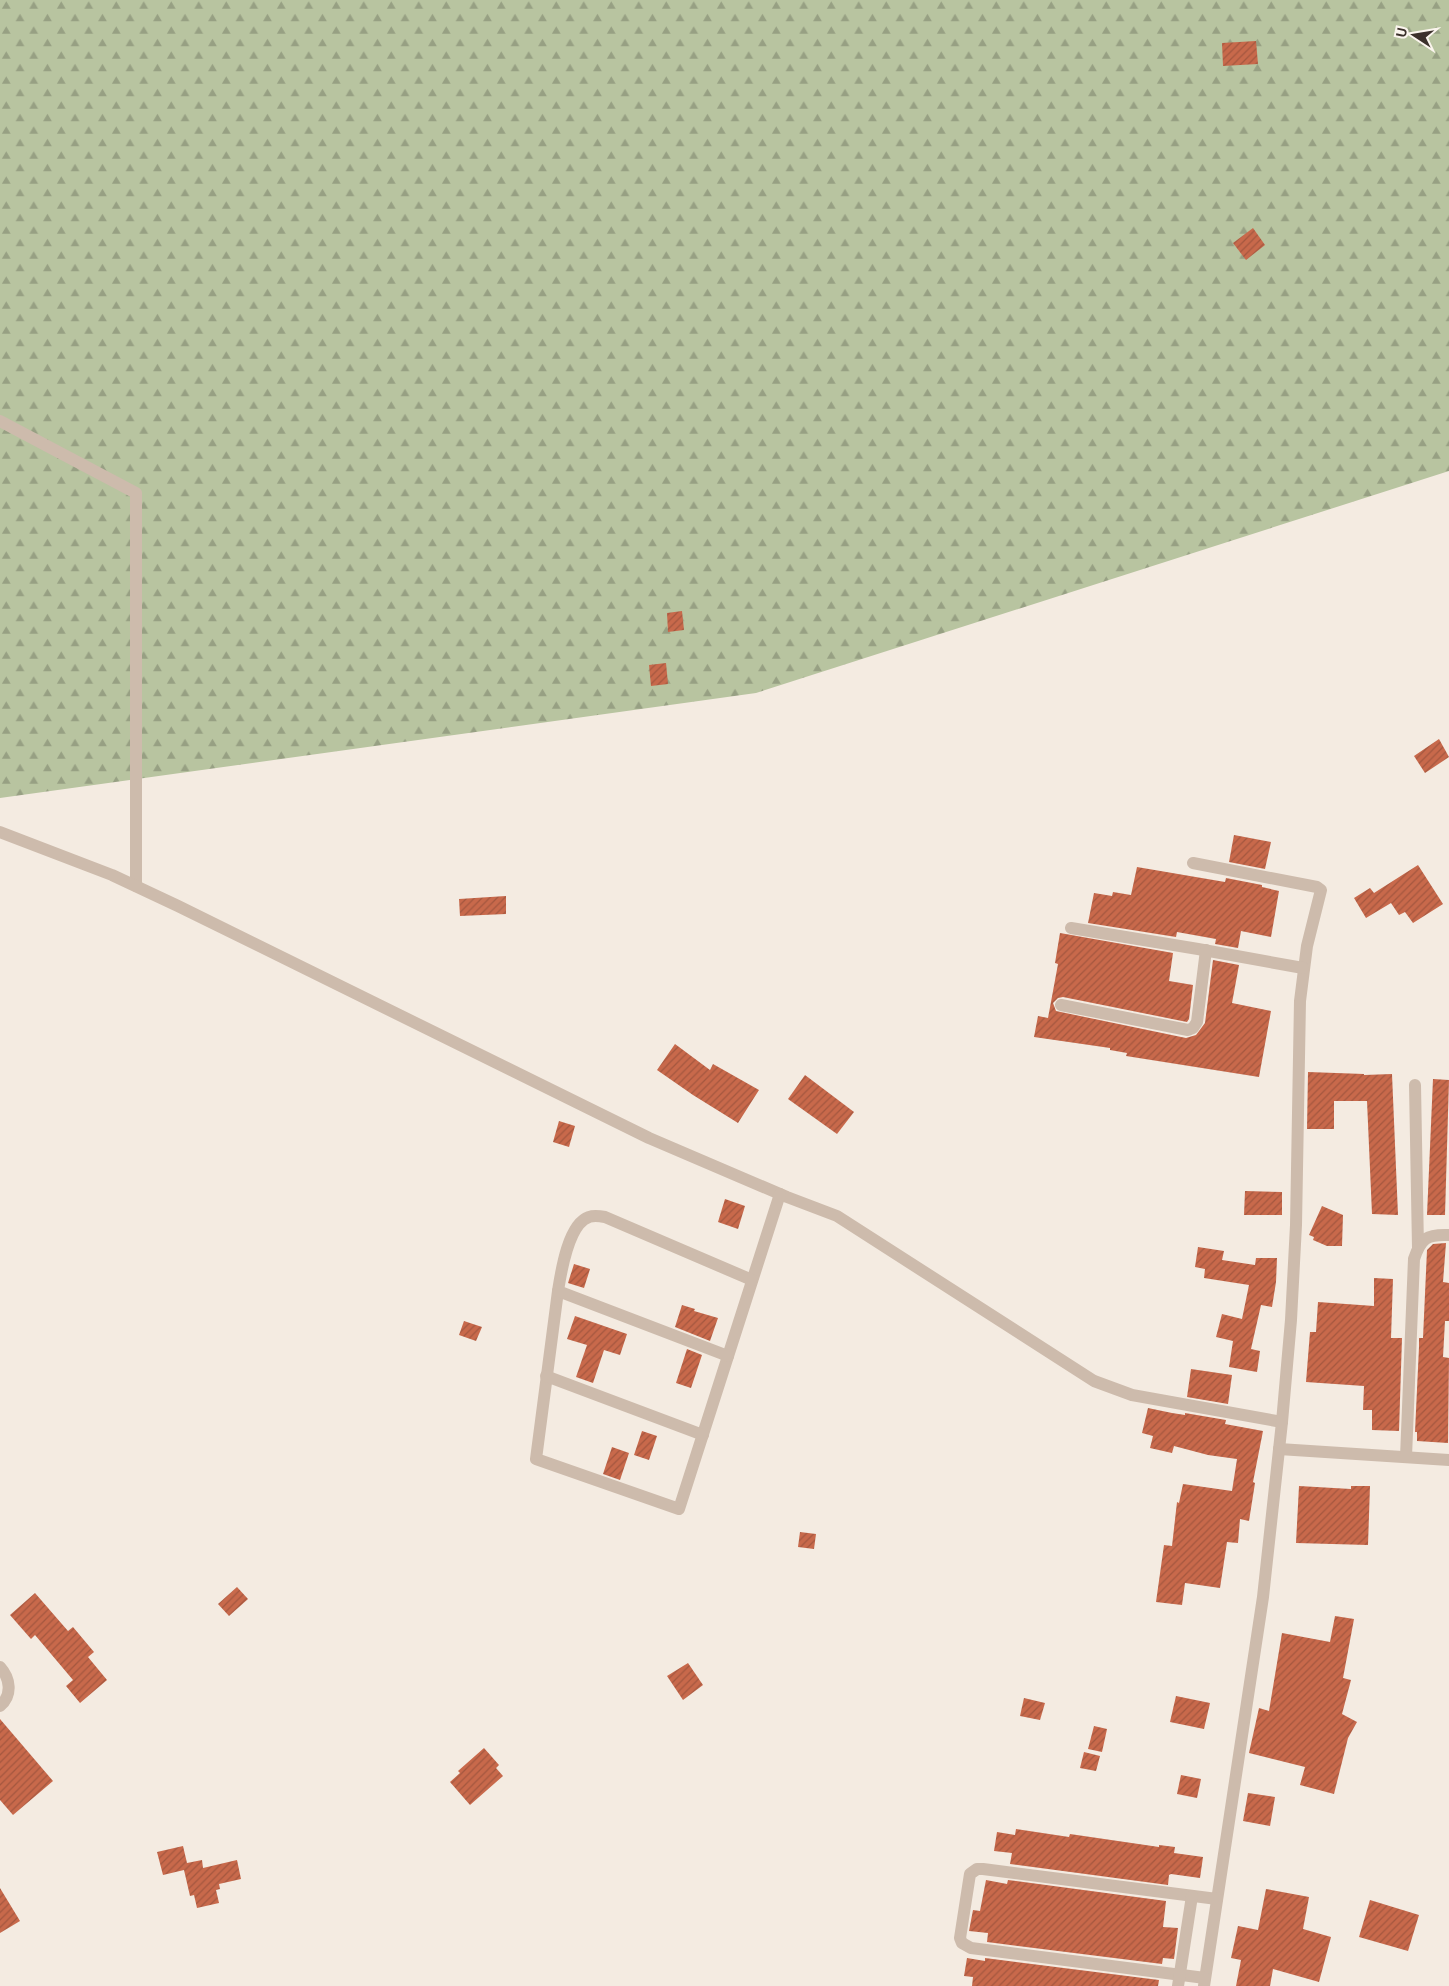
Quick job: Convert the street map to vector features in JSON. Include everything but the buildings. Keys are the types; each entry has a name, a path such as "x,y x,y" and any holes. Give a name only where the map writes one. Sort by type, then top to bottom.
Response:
{"street":[{"path":"0,422 136,493 136,886"},
{"path":"0,832 57,853 136,886 649,1138 784,1196 838,1216 1094,1381 1132,1395 1282,1422"},
{"path":"1192,863 1320,888 1321,893 1303,968 1300,1000 1296,1226 1291,1320 1282,1422 1263,1596 1205,1982 1179,1980 971,1948 966,1946 960,1938 970,1874 977,1869 1217,1899"},
{"path":"1071,928 1303,968"},
{"path":"1061,1005 1188,1030 1193,1028 1196,1022 1206,950"},
{"path":"1406,1457 1412,1270 1418,1248 1415,1085"},
{"path":"752,1280 605,1217 597,1216 585,1219 572,1236 562,1270 536,1459 679,1509 752,1280 784,1196"},
{"path":"1418,1248 1423,1240 1430,1236 1449,1235"},
{"path":"558,1291 728,1356"},
{"path":"546,1376 703,1435"},
{"path":"1279,1449 1449,1460"},
{"path":"0,1666 7,1674 9,1684 8,1695 0,1706"},
{"path":"1179,1980 1192,1896"}],"green space":[{"path":"0,0 1449,0 1449,471 756,693 0,798"}]}
